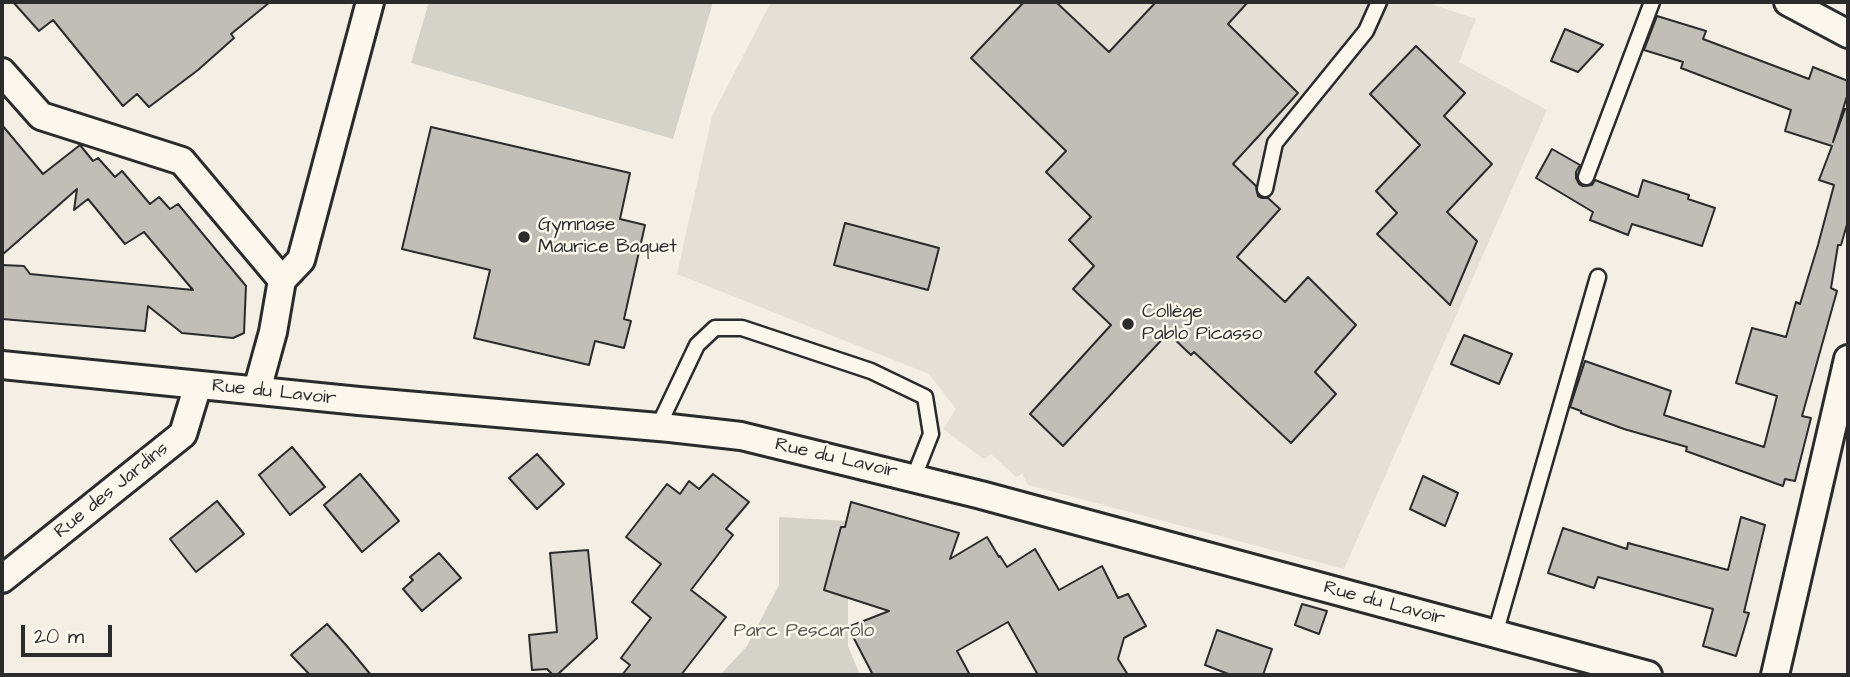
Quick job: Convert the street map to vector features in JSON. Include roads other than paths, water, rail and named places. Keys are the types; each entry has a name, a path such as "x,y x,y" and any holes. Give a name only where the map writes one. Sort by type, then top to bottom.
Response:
{"street":[{"path":"257,390 273,332 282,280 300,260 370,2"},
{"path":"1788,2 1848,34"},
{"path":"2,72 41,116 182,161 282,280"},
{"path":"1774,675 1848,359"},
{"name":"Rue du Lavoir","path":"2,365 741,436 914,477 1648,675"},
{"name":"Rue des Jardins","path":"2,579 183,434 198,385"}],"lane":[{"path":"1265,188 1275,143 1366,31 1379,2"},
{"path":"1586,177 1652,2"},
{"path":"1495,634 1598,277"},
{"path":"658,427 697,345 715,328 742,328 871,371 925,397 931,434 914,477"}],"place":[{"name":"Gymnase Maurice Baquet","path":"524,237"},
{"name":"Collège Pablo Picasso","path":"1128,324"}],"park label":[{"name":"Parc Pescarolo","path":"804,632"}]}
